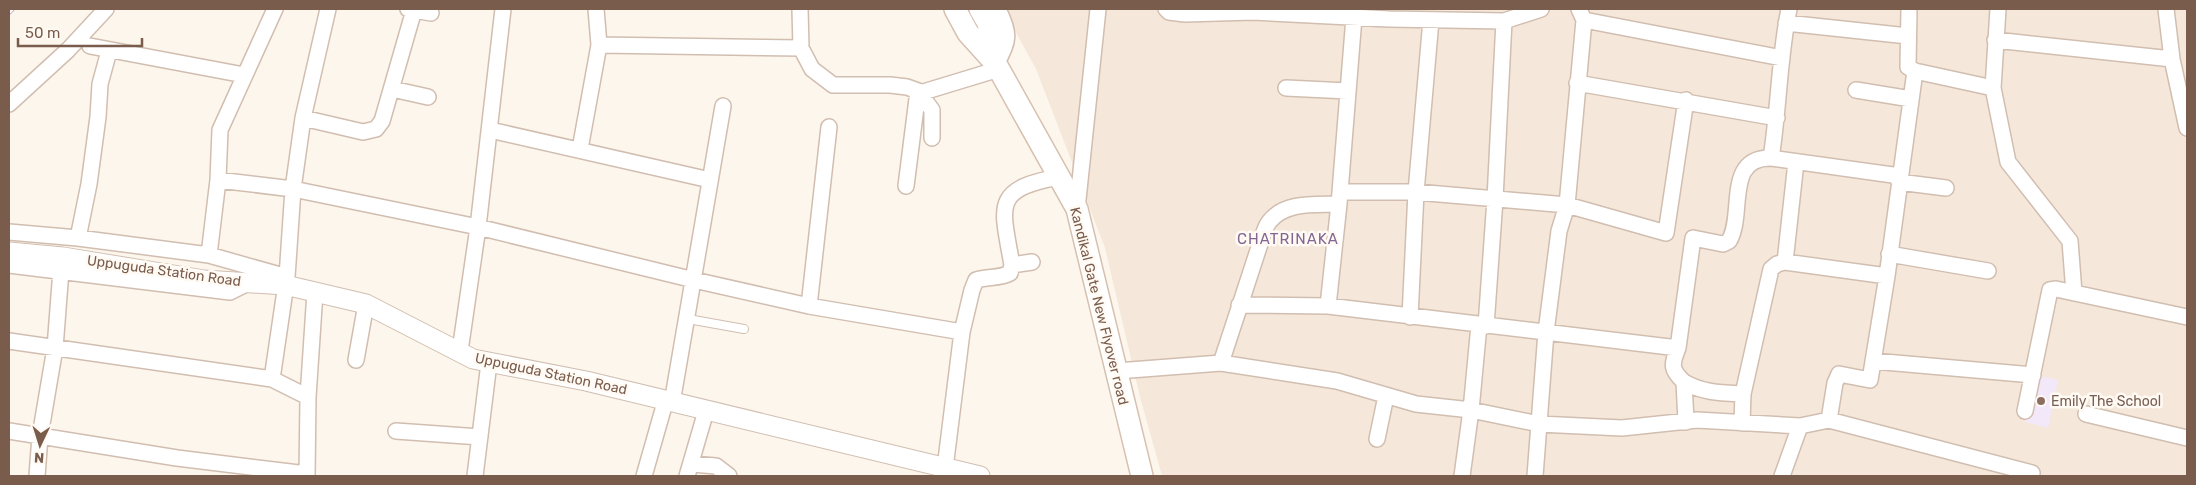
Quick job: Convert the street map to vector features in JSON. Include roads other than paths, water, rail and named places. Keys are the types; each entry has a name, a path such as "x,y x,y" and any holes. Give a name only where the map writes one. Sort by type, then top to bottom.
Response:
{"main road":[{"path":"956,9 968,34 997,67"},
{"path":"989,14 997,67"},
{"name":"Kandikal Gate New Flyover road","path":"997,67 1077,209 1142,476"}],"street":[{"path":"9,104 68,50 106,9"},
{"path":"209,255 218,180 220,130 274,9"},
{"path":"272,379 286,281 293,189 303,118 328,9"},
{"path":"303,118 363,132 376,129 382,121 392,89 411,9 432,13"},
{"path":"460,352 478,227 503,9"},
{"path":"580,149 598,45 596,9"},
{"path":"800,9 801,48 812,69 833,85 890,85 907,87 919,92 932,110 932,138"},
{"path":"1077,209 1098,9"},
{"path":"1166,9 1169,12 1185,14 1253,12 1354,17 1389,14 1430,20 1504,22 1541,9"},
{"path":"1909,9 1908,67 1915,71 1993,88"},
{"path":"1998,9 1993,88 2008,162 2070,241 2074,293"},
{"path":"2166,9 2172,59 2187,128"},
{"path":"1535,476 1546,332 1559,231 1567,205 1581,14 1782,58"},
{"path":"1771,158 1778,118 1782,58 1788,16 1908,36"},
{"path":"1328,306 1354,17"},
{"path":"1410,317 1416,192 1430,20"},
{"path":"1462,476 1496,199 1504,22"},
{"path":"1996,40 2172,59"},
{"path":"598,45 801,48"},
{"path":"90,46 244,76"},
{"path":"78,238 89,184 98,118 100,84 110,51"},
{"path":"919,92 997,67"},
{"path":"1829,420 1835,383 1839,374 1870,380 1887,276 1915,71"},
{"path":"1577,83 1686,100 1778,118"},
{"path":"1286,88 1348,91"},
{"path":"392,89 428,96"},
{"path":"1856,90 1911,99"},
{"path":"906,186 919,92"},
{"path":"1666,233 1686,100"},
{"path":"644,476 669,401 688,318 723,106"},
{"path":"809,306 829,127"},
{"path":"490,130 710,180"},
{"path":"1221,363 1239,305 1269,222 1282,212 1295,206 1339,198 1416,192 1567,205 1666,233 1723,244 1729,241 1734,224 1738,183 1747,166 1760,158 1796,162 1946,188"},
{"path":"1786,262 1796,162"},
{"path":"945,468 962,332 972,290 976,280 985,277 1004,276 1010,273 1012,265 1002,212 1011,194 1030,182 1059,177"},
{"path":"218,180 293,189 478,227 809,306 962,332"},
{"path":"9,232 78,238 209,255 286,281"},
{"path":"1693,238 1678,348 1672,359 1673,367 1676,374 1684,382 1697,389 1713,393 1744,394"},
{"name":"Uppuguda Station Road","path":"9,252 63,257 204,280 248,283 286,281 315,292 366,304 473,359 586,380 706,411 980,476"},
{"path":"1889,254 1988,271"},
{"path":"1012,265 1032,262"},
{"path":"1742,423 1744,394 1771,269 1777,264 1786,262 1887,276"},
{"path":"9,265 230,292 248,283"},
{"path":"38,476 40,436 55,348 61,270"},
{"path":"2025,411 2050,290 2056,289 2187,317"},
{"path":"9,432 177,458 307,475 308,397 315,292"},
{"path":"356,360 366,304"},
{"path":"1239,305 1328,306 1678,348"},
{"path":"9,341 272,379 308,397"},
{"path":"1873,361 2033,375"},
{"path":"475,476 489,363"},
{"path":"1116,372 1221,363 1337,381 1416,404 1471,410 1539,424 1622,428 1697,420 1800,426 1829,420 2032,473"},
{"path":"1684,382 1686,422"},
{"path":"1377,439 1386,396"},
{"path":"706,411 689,470 716,466 730,476"},
{"path":"2086,414 2187,438"},
{"path":"1782,476 1800,426"},
{"path":"396,431 480,437"}],"lane":[{"path":"688,318 744,329"}],"railway":[{"path":"9,12 12,9"}],"place":[{"name":"Emily The School","path":"2041,401"}],"district":[{"name":"CHATRINAKA","path":"1288,239"}]}
